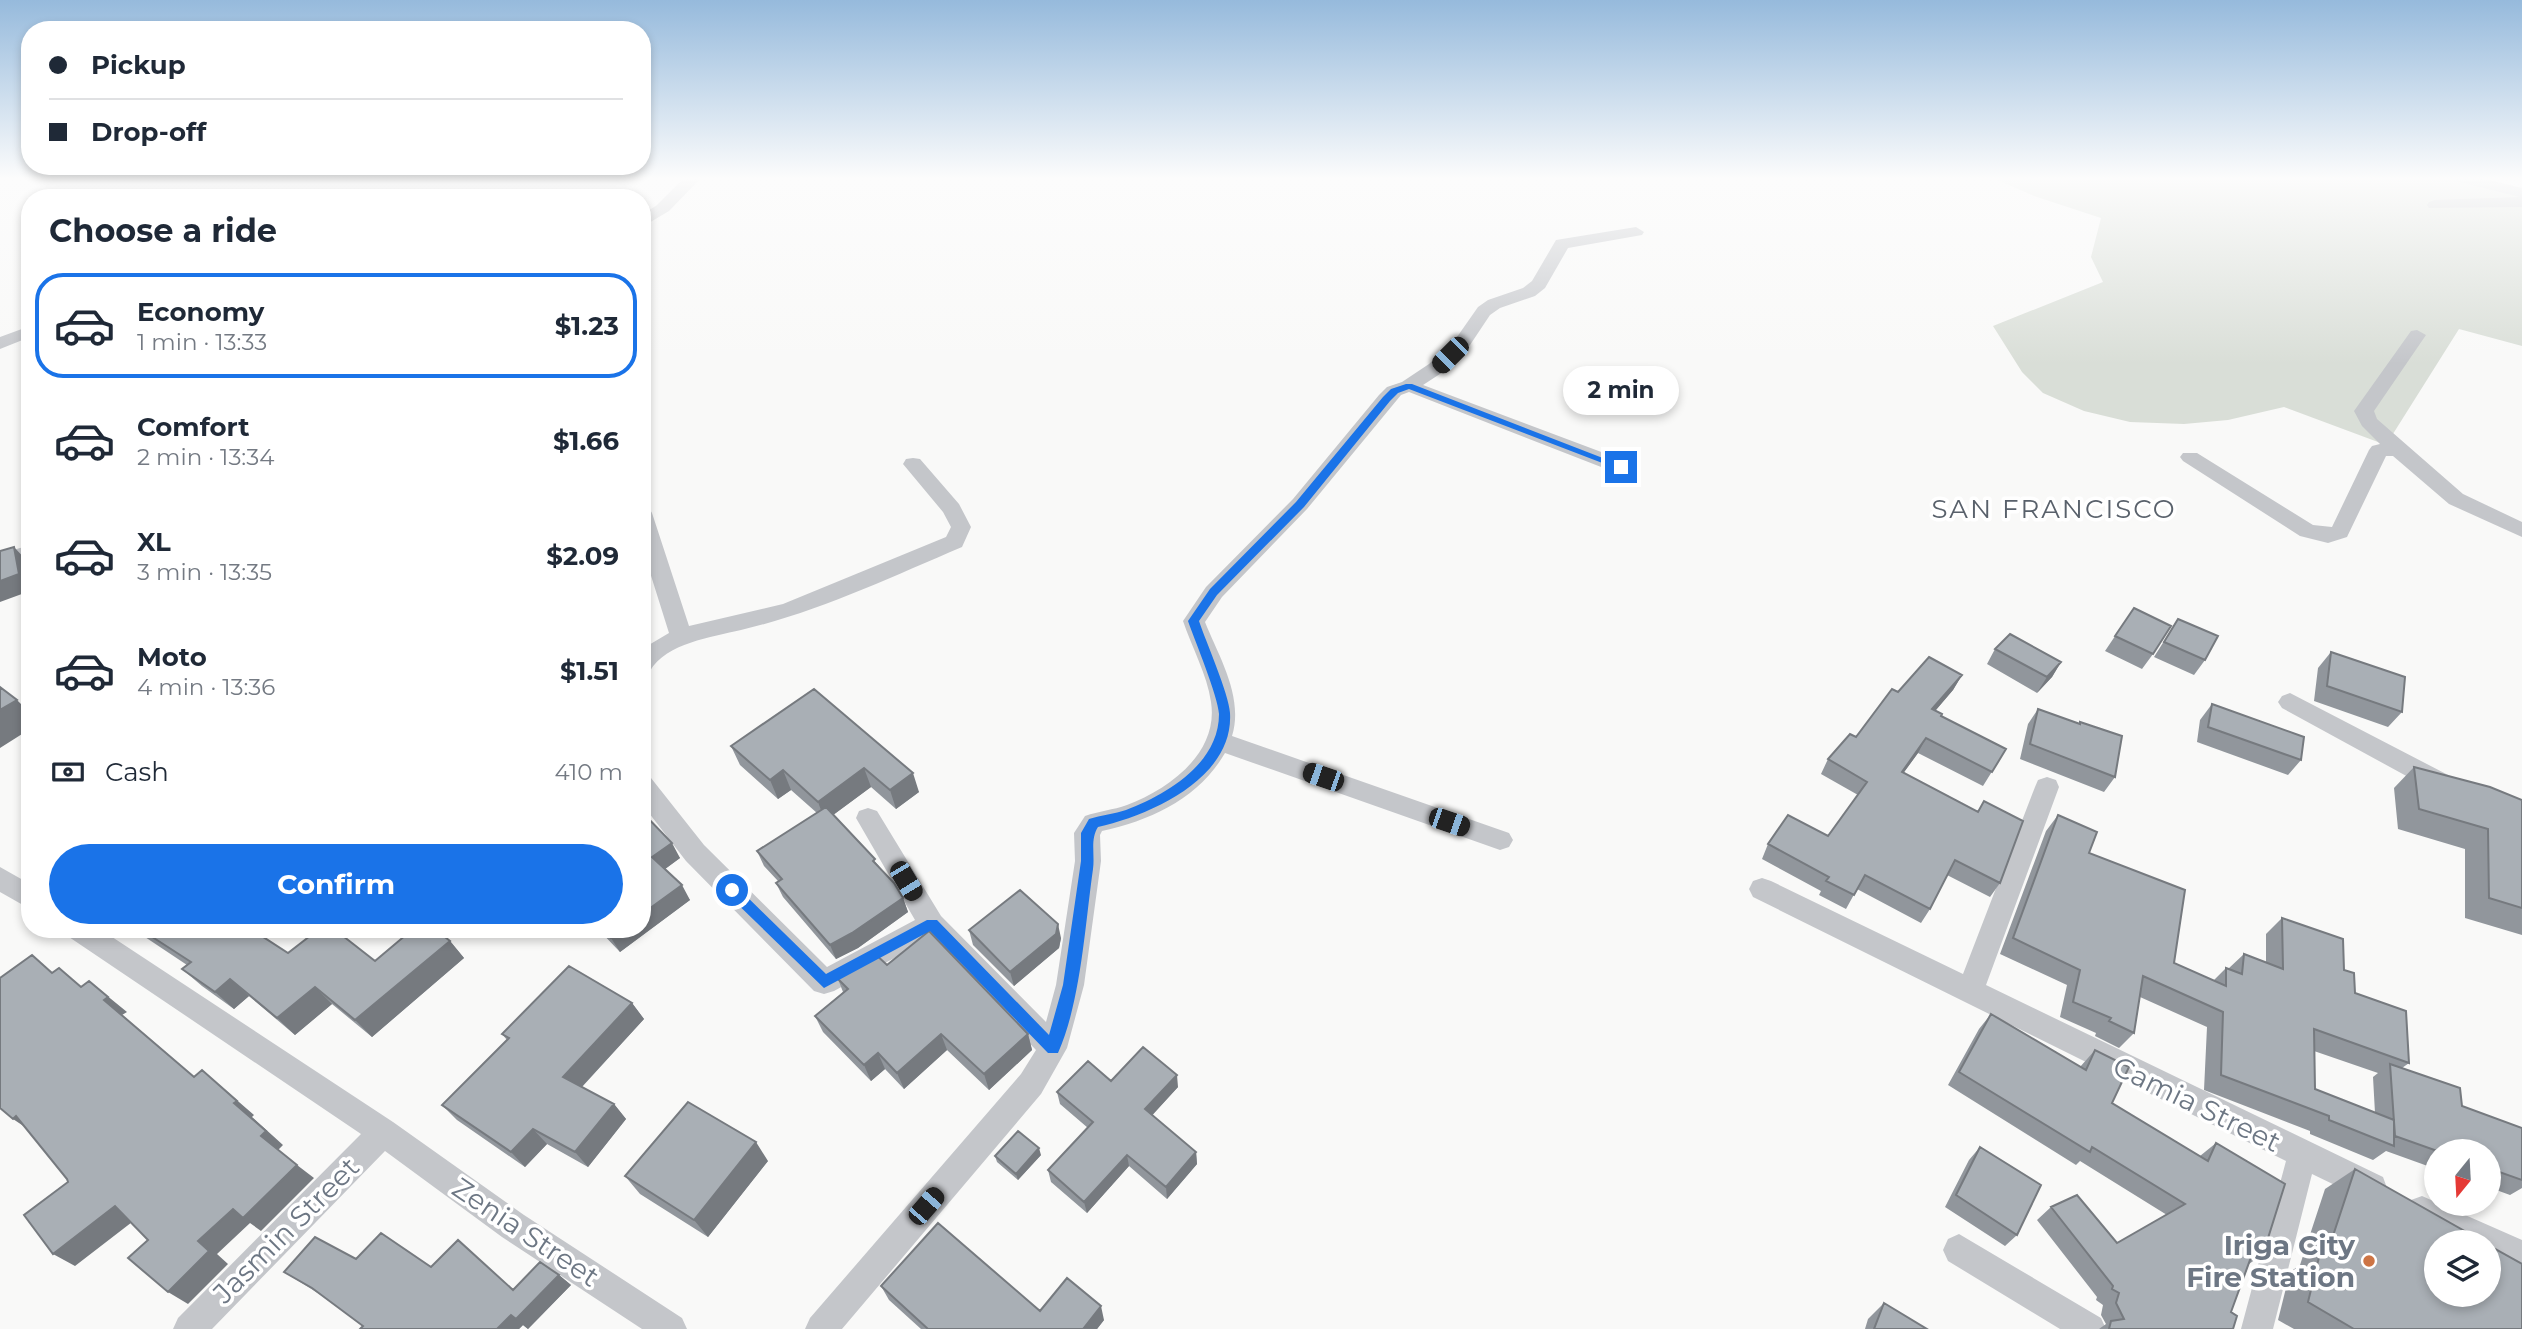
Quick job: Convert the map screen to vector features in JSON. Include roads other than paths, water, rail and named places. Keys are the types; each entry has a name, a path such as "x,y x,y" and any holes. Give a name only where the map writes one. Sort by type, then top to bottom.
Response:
{"street":[{"path":"821,1329 1031,1084 1053,1048 1070,985 1088,861 1087,833 1094,823 1129,815 1172,792 1203,768 1222,742 1225,712 1194,621 1214,592 1300,504 1366,421 1394,391 1409,386 1436,368 1464,341 1484,311 1494,304 1529,292 1539,284 1562,244 1587,240"},
{"path":"0,344 21,335"},
{"path":"2417,335 2364,411 2369,422 2456,499 2522,530"},
{"path":"1409,386 1621,467"},
{"path":"2190,457 2307,531 2328,536 2340,533 2379,450 2397,449"},
{"path":"651,655 681,636 788,611 955,542 961,527 952,509 914,464"},
{"path":"651,541 681,636"},
{"path":"0,561 21,555"},
{"path":"2290,702 2431,779 2465,793"},
{"path":"1222,742 1500,840"},
{"path":"1970,992 2047,787"},
{"path":"651,797 695,853 824,982 932,924"},
{"path":"868,818 932,924 1053,1048"},
{"path":"0,878 21,892"},
{"name":"Camia Street","path":"1762,889 2302,1156 2522,1256"},
{"path":"92,938 383,1132"},
{"name":"Jasmin Street","path":"189,1329 383,1132"},
{"name":"Zenia Street","path":"383,1132 513,1226 671,1329"},
{"path":"2257,1329 2302,1156"},
{"path":"1959,1250 2091,1329"}],"place":[{"name":"Iriga City Fire Station","path":"2369,1261"}],"district":[{"name":"SAN FRANCISCO","path":"2054,509"}]}
